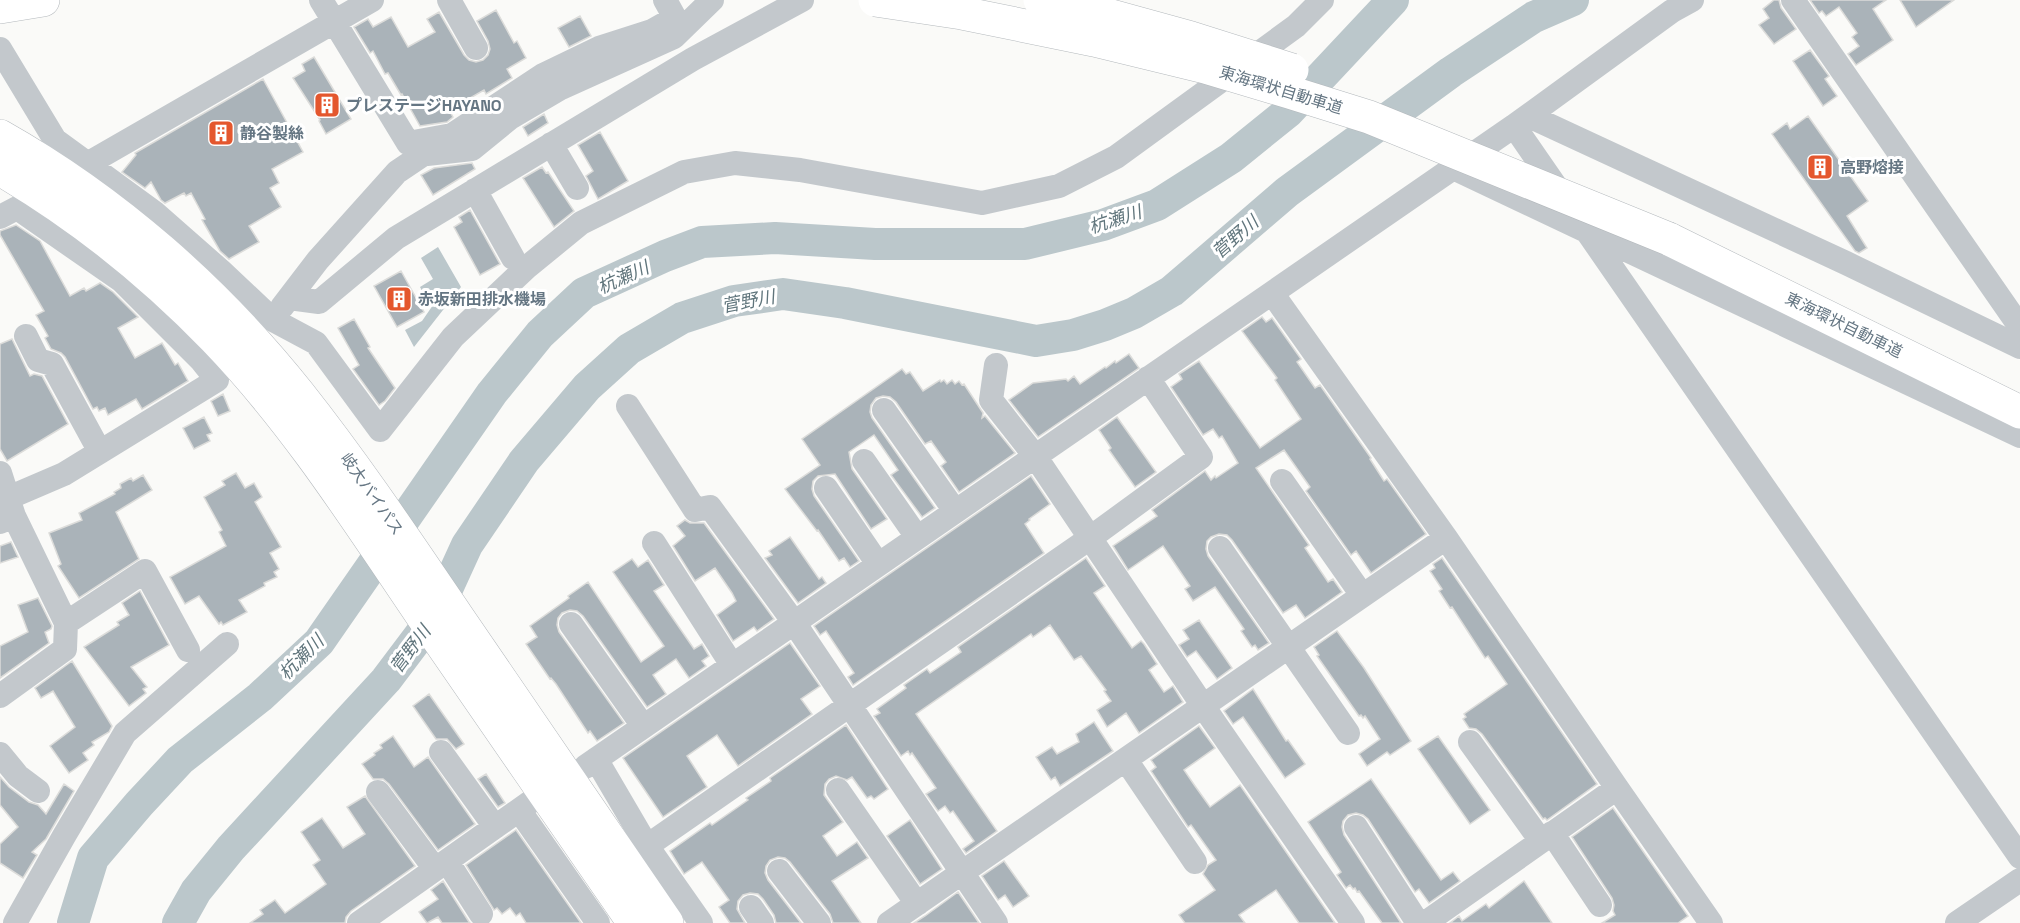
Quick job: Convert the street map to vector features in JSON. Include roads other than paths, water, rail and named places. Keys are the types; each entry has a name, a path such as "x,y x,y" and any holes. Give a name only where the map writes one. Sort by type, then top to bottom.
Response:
{"highway":[{"path":"0,7 43,0"},
{"name":"東海環状自動車道","path":"875,0 962,13 1094,40 1215,70 1369,117 1668,239"},
{"name":"東海環状自動車道","path":"1040,0 1107,15 1281,66 1377,104 1460,140 1668,239 2020,412"},
{"name":"岐大バイパス","path":"0,136 35,156 100,201 171,258 237,323 298,393 347,481 554,780 667,923"},
{"name":"岐大バイパス","path":"0,169 86,226 154,281 215,340 275,409 347,481"},
{"name":"岐大バイパス","path":"554,780 634,923"}],"street":[{"path":"321,0 408,143 452,135"},
{"path":"89,163 372,0 379,0"},
{"path":"448,0 477,48"},
{"path":"268,325 318,260 397,172 543,75 599,48 652,31 675,18 665,0"},
{"path":"426,154 472,149 510,117 561,88 674,37 712,0"},
{"path":"289,298 319,302 396,238 693,59 802,0"},
{"path":"0,49 56,140 155,213 221,270 268,325 316,343 380,430 453,337 526,268 581,223 684,172 735,163 800,170 982,203 1059,186 1116,157 1296,26 1322,0"},
{"path":"359,923 495,827 554,780 643,726 1522,121 1672,11 1692,0"},
{"path":"1793,0 2020,327"},
{"path":"1522,121 1589,233 2020,857"},
{"path":"1522,121 1846,263 2020,347"},
{"path":"551,144 577,188"},
{"path":"1454,168 2020,436"},
{"path":"475,190 513,258"},
{"path":"0,217 16,208 122,281 221,377 7,512"},
{"path":"1272,293 1446,538 1712,923"},
{"path":"27,336 38,360 52,364 100,452"},
{"path":"996,365 982,394 1035,456 1203,706 1353,923"},
{"path":"647,846 1090,538 1201,457 1148,378"},
{"path":"628,405 695,510 710,507 793,621 996,923"},
{"path":"884,410 955,511"},
{"path":"864,461 917,537"},
{"path":"0,472 7,512 66,623 65,649 0,696"},
{"path":"1282,481 1362,595"},
{"path":"826,488 878,564"},
{"path":"889,923 1446,538"},
{"path":"654,543 732,664"},
{"path":"1220,548 1348,733"},
{"path":"66,623 145,571 188,650"},
{"path":"571,624 643,726"},
{"path":"15,923 125,733 227,644"},
{"path":"1470,742 1600,905"},
{"path":"441,752 495,827"},
{"path":"0,754 18,776 38,791"},
{"path":"1126,760 1195,862"},
{"path":"554,780 647,846 701,923"},
{"path":"554,780 598,923"},
{"path":"1425,923 1617,788"},
{"path":"838,790 917,904"},
{"path":"378,792 481,914"},
{"path":"1356,827 1418,923"},
{"path":"779,871 819,923"},
{"path":"1957,923 2020,880"}],"waterway":[{"name":"杭瀬川","path":"73,923 93,858 180,760 260,697 319,642 492,393 540,334 584,293 665,256 702,242 775,238 875,244 1025,244 1103,225 1157,205 1231,158 1288,112 1393,0"},
{"name":"菅野川","path":"178,923 196,891 231,848 386,680 435,615 467,545 524,461 587,387 629,349 682,318 734,301 783,294 845,303 1036,341 1073,335 1105,325 1134,313 1172,291 1287,192 1451,72 1534,17 1573,0"}],"place":[{"name":"プレステージHAYANO","path":"327,105"},
{"name":"静谷製絲","path":"221,133"},
{"name":"高野熔接","path":"1820,167"},
{"name":"赤坂新田排水機場","path":"399,299"}]}
